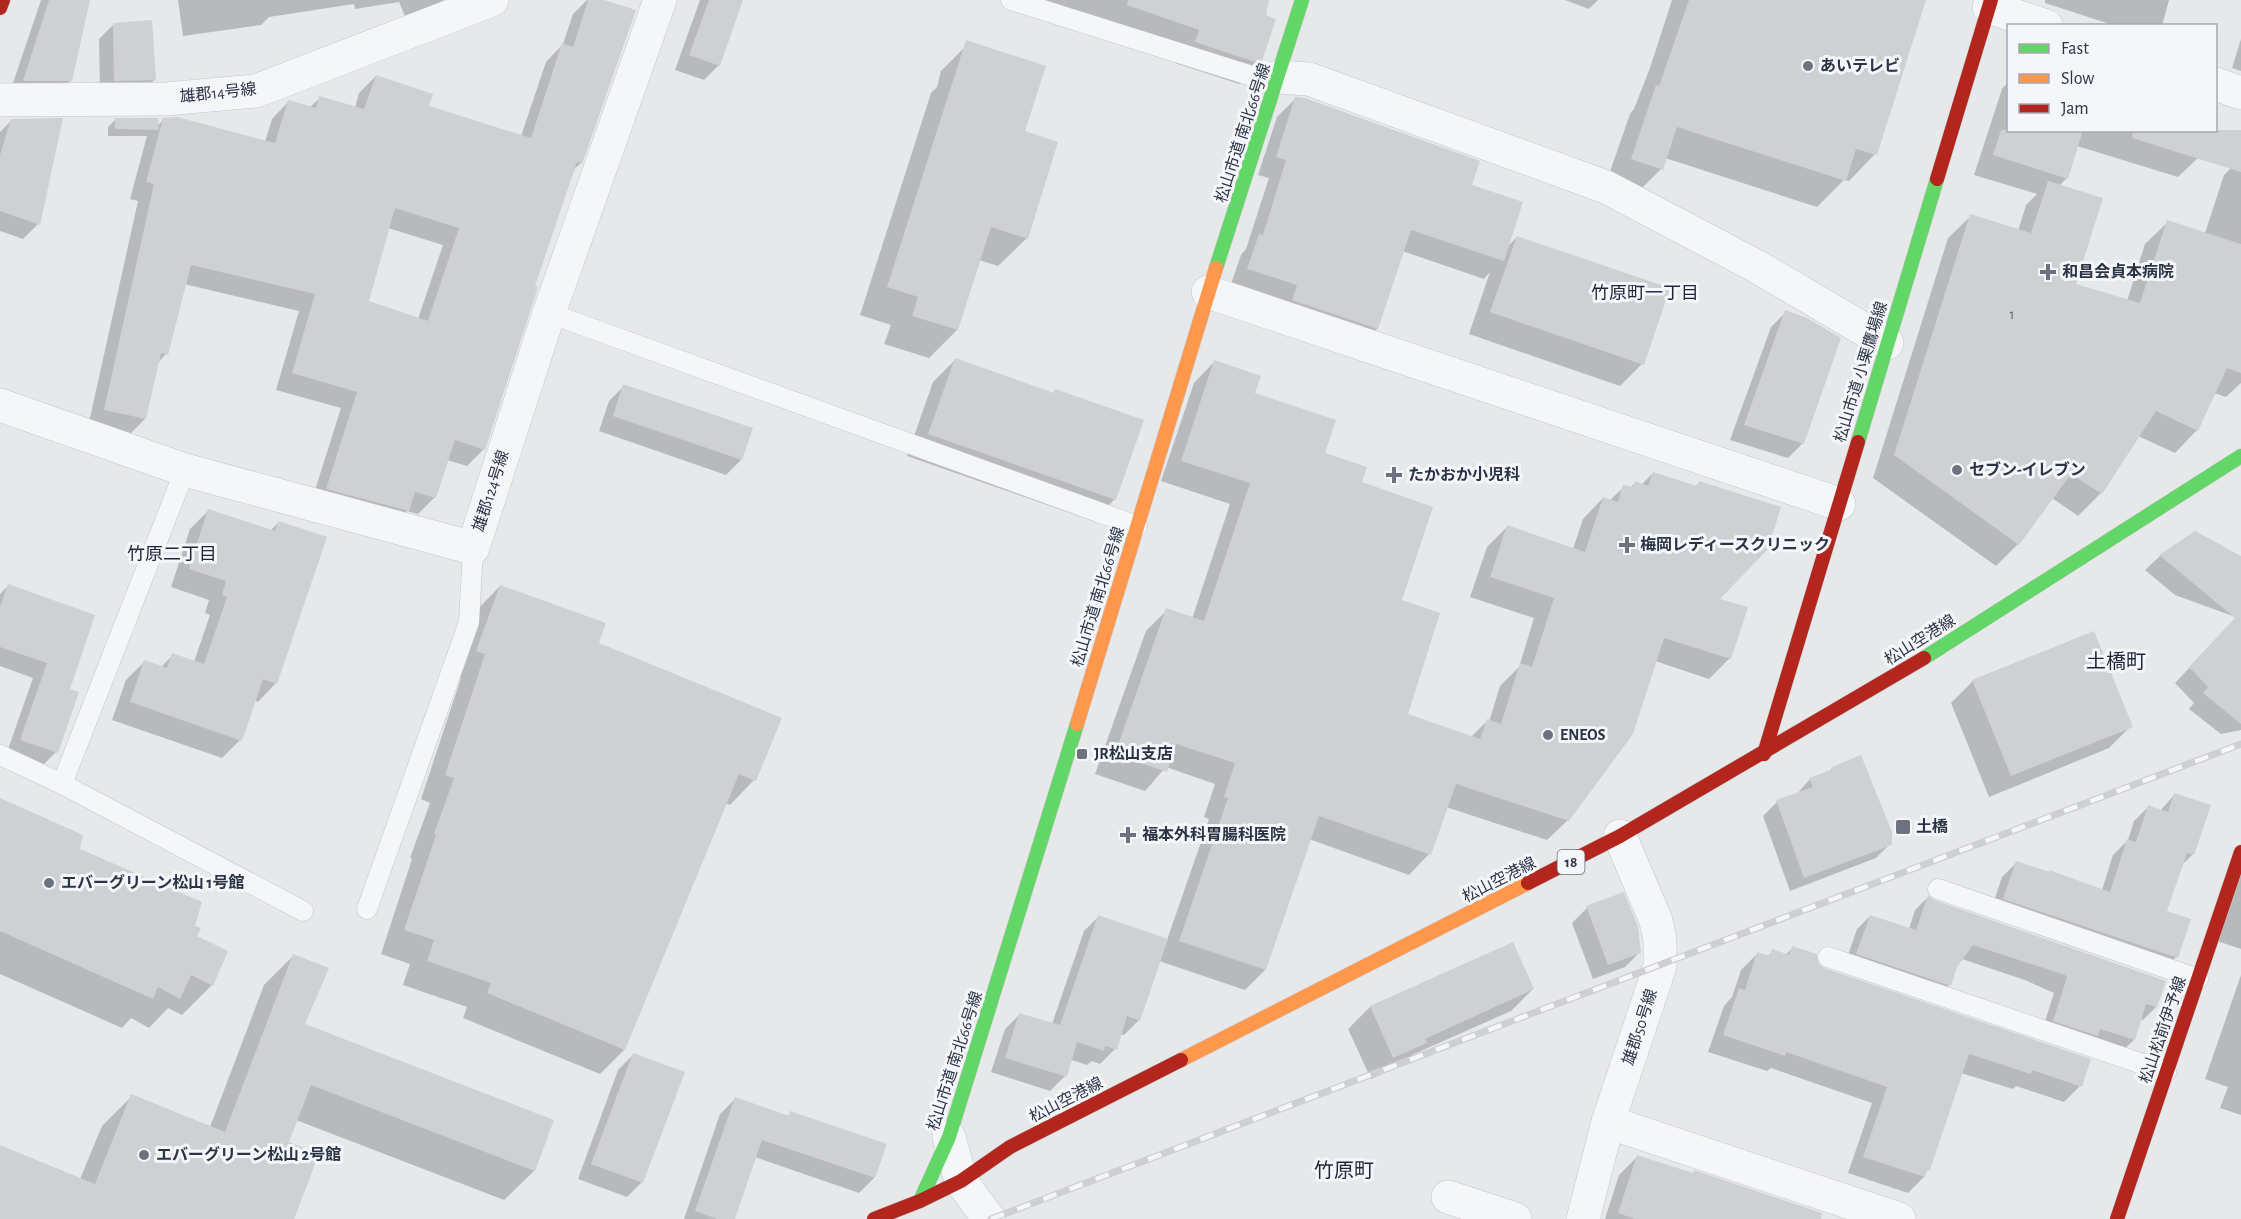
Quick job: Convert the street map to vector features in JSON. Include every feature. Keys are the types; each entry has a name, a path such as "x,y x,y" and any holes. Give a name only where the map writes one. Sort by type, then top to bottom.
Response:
{"street":[{"path":"0,8 3,0"},
{"name":"雄郡14号線","path":"0,100 166,99 256,91 492,0"},
{"name":"雄郡124号線","path":"0,405 185,470 473,548 549,313 660,0"},
{"name":"松山市道 南北66号線","path":"915,1210 949,1137 1208,292 1302,0"},
{"path":"1990,3 2041,24"},
{"name":"松山市道 小栗鷹場線","path":"1764,754 1990,3"},
{"path":"1278,77 1309,79 1606,187 1756,266 1887,343"},
{"path":"2217,84 2241,93"},
{"path":"1208,292 1839,504"},
{"name":"松山空港線","path":"874,1219 915,1210 1010,1147 1620,836 1764,754 1919,661 2241,456"},
{"name":"雄郡50号線","path":"1583,1219 1608,1122 1660,966 1660,940 1656,921 1620,836"},
{"name":"松山松前伊予線","path":"2116,1219 2241,852"},
{"path":"1608,1122 1899,1219"},
{"path":"949,1137 961,1181 989,1219"},
{"path":"1448,1197 1515,1219"}],"lane":[{"path":"1011,0 1252,75 1278,77"},
{"path":"549,313 1137,526"},
{"path":"62,784 185,470"},
{"path":"367,909 469,622 473,548"},
{"path":"0,755 62,784 303,911"},
{"path":"1938,889 2198,979"},
{"path":"1828,957 2166,1072"}],"building":[{"path":"49,0 90,0 72,81 23,81"},
{"path":"588,0 604,0 636,10 582,164 577,162 535,286 538,287 485,450 455,440 436,498 415,492 409,511 326,489 357,392 292,373 315,294 191,265 168,355 161,353 146,419 104,410 154,184 146,182 163,118 177,117 275,143 288,100 316,108 319,96 364,109 376,75 433,94 429,106 531,138 562,43 573,47","holes":["395,208 459,228 428,321 369,301"]},
{"path":"709,0 743,0 720,66 689,55"},
{"path":"1128,0 1269,0 1266,15 1276,19 1261,64 1195,42 1199,30 1127,5"},
{"name":"あいテレビ","path":"1689,0 1926,0 1877,155 1856,149 1846,181 1677,127 1663,170 1631,159 1656,85 1659,86"},
{"path":"152,20 156,80 114,81 113,23"},
{"path":"966,40 1046,66 1025,131 1058,142 1028,239 991,227 958,330 912,316 918,297 887,287"},
{"path":"1295,97 1305,98 1480,161 1472,185 1523,202 1504,261 1411,230 1378,329 1292,300 1297,285 1247,269 1259,234 1263,235 1286,160 1276,157"},
{"path":"63,118 40,225 0,211 0,155 11,119"},
{"path":"115,118 158,118 159,130 115,129"},
{"path":"2001,130 2007,130 2007,132 2082,132 2068,179 1993,155"},
{"path":"2241,130 2241,172 2132,138 2133,132"},
{"path":"2048,181 2103,198 2076,284 2140,303 2167,220 2241,244 2241,373 2227,368 2198,431 2156,411 2102,494 2071,474 2019,545 1894,455 1970,214 2031,233"},
{"path":"1517,236 1670,288 1644,365 1490,312"},
{"path":"1785,310 1807,318 1841,338 1804,444 1744,425"},
{"path":"955,358 1054,393 1055,389 1144,420 1116,500 928,434"},
{"path":"1214,360 1261,376 1255,393 1336,420 1325,453 1367,467 1362,482 1433,507 1402,600 1440,613 1408,714 1480,739 1487,719 1501,724 1520,663 1532,667 1554,598 1490,577 1507,525 1585,552 1603,497 1618,502 1623,485 1633,487 1635,481 1648,486 1653,472 1697,486 1699,481 1781,507 1768,549 1720,599 1748,607 1731,659 1664,638 1633,734 1569,821 1456,784 1431,855 1319,816 1266,970 1179,941 1228,798 1224,797 1235,763 1176,744 1167,772 1115,754 1166,608 1204,621 1250,483 1181,461"},
{"path":"623,384 753,428 742,460 613,416"},
{"path":"208,509 275,531 278,521 327,537 277,684 263,679 242,741 130,702 144,660 167,668 172,653 204,664 227,597 222,595 226,581 189,569"},
{"path":"2195,531 2241,556 2241,724 2203,693 2208,687 2189,667 2235,618 2159,555"},
{"path":"8,584 95,615 70,689 79,692 58,753 20,740 47,663 0,647 0,607"},
{"path":"500,585 606,623 599,643 782,718 756,781 739,774 625,1050 487,993 491,983 427,961 434,940 404,930 454,778 445,775 485,654 476,651"},
{"path":"2094,631 2133,727 2011,776 1972,680"},
{"path":"1861,755 1892,832 1892,845 1804,878 1776,800 1813,787 1809,778"},
{"path":"2174,793 2211,805 2194,855 2187,853 2167,911 2191,919 2178,958 2003,899 2016,861 2110,892 2127,839 2136,842 2148,805 2168,812"},
{"name":"エバーグリーン松山 1号館","path":"0,798 83,835 80,849 202,902 195,926 201,928 197,936 228,951 213,986 191,975 180,999 158,987 153,999 0,931"},
{"path":"1624,892 1638,927 1641,953 1608,965 1586,906"},
{"path":"1928,895 1934,900 2166,981 2157,1007 2146,1004 2135,1040 2100,1029 2098,1036 2053,1021 2067,977 2065,975 1973,945 1957,967 1951,986 1856,954 1870,915 1916,930"},
{"path":"1098,915 1168,939 1140,1021 1127,1016 1117,1050 1105,1046 1104,1051 1077,1042 1067,1077 1005,1058 1019,1013 1060,1025"},
{"path":"1513,942 1534,989 1425,1039 1427,1043 1393,1058 1370,1006"},
{"path":"1792,946 1817,954 1819,964 1824,968 2091,1059 2082,1087 2032,1070 2031,1074 1969,1054 1930,1170 1927,1171 1925,1177 1863,1157 1887,1087 1786,1052 1785,1056 1723,1035 1739,988 1745,990 1757,952 1770,956 1772,949 1789,955"},
{"path":"293,954 329,968 305,1024 554,1120 535,1171 311,1085 289,1142 319,1154 294,1219 0,1219 0,1145 95,1184 131,1094 225,1132"},
{"path":"633,1053 685,1072 643,1183 591,1164"},
{"path":"735,1097 789,1116 790,1111 887,1144 875,1178 762,1140 735,1219 717,1219 695,1211"},
{"path":"1637,1155 1693,1173 1694,1170 1822,1213 1821,1219 1635,1219 1618,1213"}],"railway":[{"path":"991,1219 2241,744"}],"traffic: fast":[{"path":"1216,268 1302,0"},
{"path":"1858,442 1937,179"},
{"path":"1924,658 2241,456"},
{"path":"920,1201 949,1137 1077,724"}],"traffic: slow":[{"path":"1077,724 1216,268"},
{"path":"1181,1060 1528,883"}],"traffic: jam":[{"path":"0,8 3,0"},
{"path":"1937,179 1991,0"},
{"path":"1764,754 1858,442"},
{"path":"1528,883 1620,836 1924,658"},
{"path":"2117,1219 2241,852"},
{"path":"874,1219 920,1201 961,1181 1010,1147 1181,1060"}],"place":[{"name":"あいテレビ","path":"1808,66"},
{"name":"和昌会貞本病院","path":"2048,272"},
{"name":"セブン-イレブン","path":"1957,470"},
{"name":"たかおか小児科","path":"1394,475"},
{"name":"梅岡レディースクリニック","path":"1627,545"},
{"name":"ENEOS","path":"1548,735"},
{"name":"JR松山支店","path":"1082,754"},
{"name":"土橋","path":"1903,827"},
{"name":"福本外科胃腸科医院","path":"1128,835"},
{"name":"エバーグリーン松山 1号館","path":"49,883"},
{"name":"エバーグリーン松山 2号館","path":"144,1155"}],"district":[{"name":"竹原町一丁目","path":"1645,294"},
{"name":"竹原二丁目","path":"172,555"},
{"name":"土橋町","path":"2116,662"},
{"name":"竹原町","path":"1344,1171"}]}
